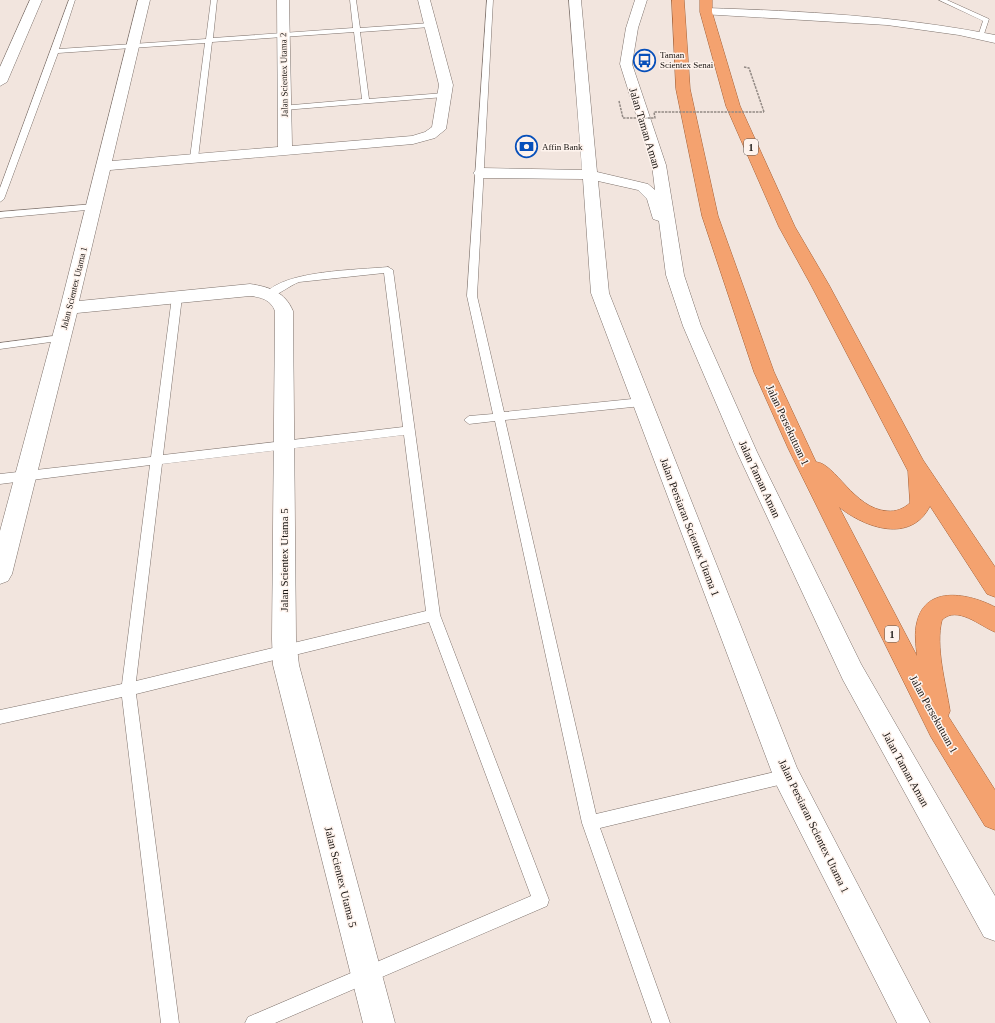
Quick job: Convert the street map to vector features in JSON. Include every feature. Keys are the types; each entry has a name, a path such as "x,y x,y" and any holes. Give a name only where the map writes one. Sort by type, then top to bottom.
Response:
{"highway":[{"name":"Jalan Persekutuan 1","path":"678,0 682,89 710,216 764,372 798,448 940,728 995,816"},
{"name":"1","path":"706,6 733,106 787,227 820,285 916,466 991,575"},
{"path":"798,448 837,492 858,510 878,521 895,522 915,513 923,499 916,466"},
{"path":"940,728 926,631 931,614 944,605 964,605 988,614 995,621"}],"street":[{"path":"0,82 36,0"},
{"name":"Jalan Scientex Utama 1","path":"0,574 69,308 144,0"},
{"name":"Jalan Scientex Utama 2","path":"283,0 285,151"},
{"path":"104,166 413,140 430,135 439,129 446,85 424,0"},
{"name":"Jalan Persiaran Scientex Utama 1","path":"575,0 600,293 787,776 914,1023"},
{"name":"Jalan Taman Aman","path":"641,0 632,28 626,64 658,165 675,275 692,326 747,452 852,672 995,926"},
{"path":"706,6 876,20 995,39"},
{"path":"480,173 590,174 643,187 654,198 675,275"},
{"path":"69,308 250,290 270,294"},
{"name":"Jalan Scientex Utama 5","path":"270,294 282,304 284,311 286,666 379,1023"}],"lane":[{"path":"0,198 55,51 72,0"},
{"path":"194,158 214,0"},
{"path":"353,0 366,101"},
{"path":"490,0 472,296 590,823 661,1023"},
{"path":"942,0 987,20 995,21"},
{"path":"981,36 987,20"},
{"path":"55,51 430,25"},
{"path":"284,108 444,95"},
{"path":"0,215 94,207"},
{"path":"254,1023 541,900 433,615 388,270 298,279 287,283 270,294"},
{"path":"170,1023 128,689 177,298"},
{"path":"0,346 61,338"},
{"path":"469,420 642,402"},
{"path":"0,479 409,430"},
{"path":"0,718 128,689 433,615"},
{"path":"590,823 787,776"}],"path":[{"path":"619,101 623,118 656,118 654,112 764,112 749,68"}],"place":[{"name":"Taman Scientex Senai","path":"645,60"},
{"name":"Affin Bank","path":"526,147"}]}
